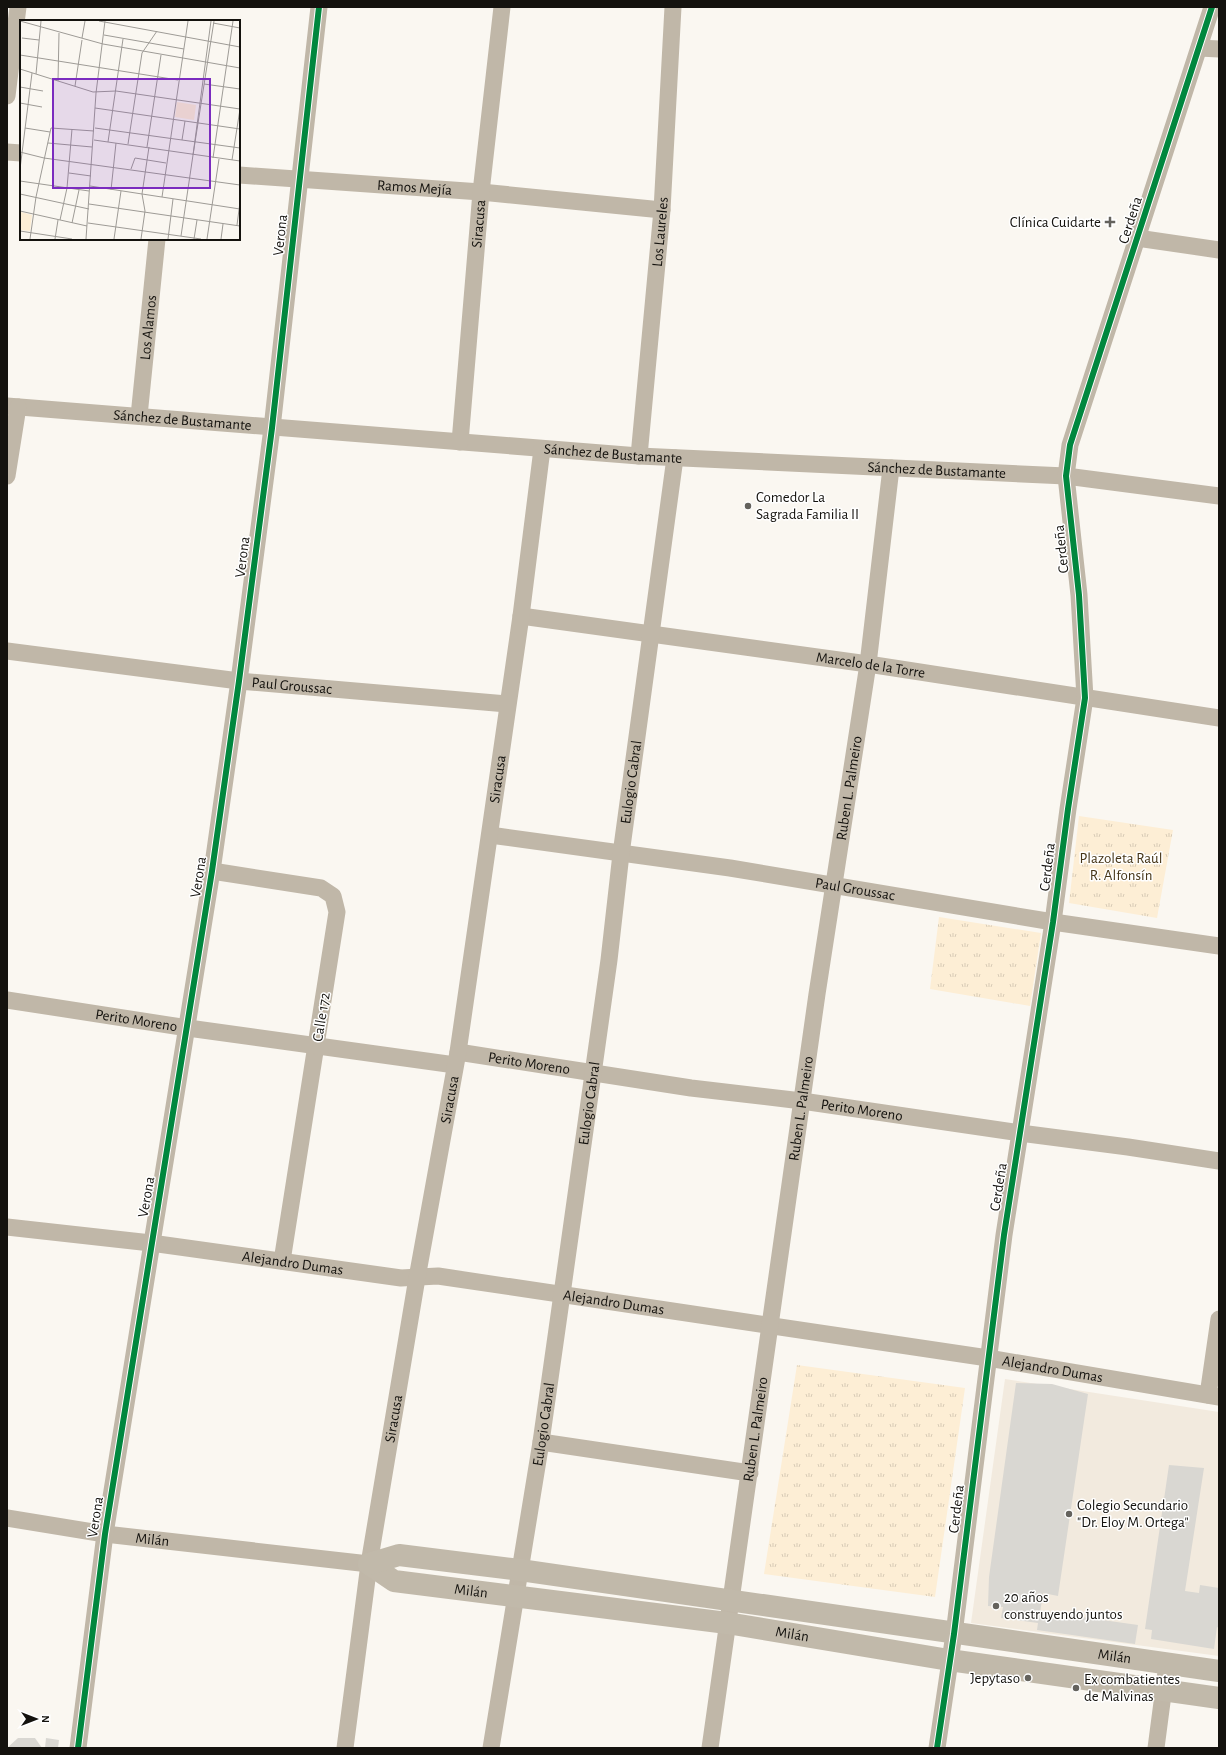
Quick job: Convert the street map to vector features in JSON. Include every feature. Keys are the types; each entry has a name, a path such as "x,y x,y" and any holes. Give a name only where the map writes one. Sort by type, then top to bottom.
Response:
{"main road":[{"name":"Milán","path":"370,1564 399,1555 520,1570 954,1634 1219,1671"},
{"name":"Milán","path":"370,1564 394,1581 516,1595 727,1623 949,1660 1219,1698"}],"street":[{"path":"7,96 18,7"},
{"name":"Verona","path":"78,1748 105,1534 151,1243 188,1028 239,681 272,428 320,7"},
{"name":"Siracusa","path":"460,442 481,192 502,7"},
{"name":"Los Laureles","path":"639,456 662,210 673,7"},
{"name":"Cerdeña","path":"937,1748 954,1634 988,1358 1085,698 1079,595 1066,476 1070,445 1212,7"},
{"path":"1199,48 1219,49"},
{"path":"7,152 20,153"},
{"name":"Ramos Mejía","path":"240,175 481,192 662,210"},
{"path":"1137,238 1219,250"},
{"name":"Los Alamos","path":"139,416 158,240"},
{"path":"7,476 12,406"},
{"name":"Sánchez de Bustamante","path":"12,406 542,450 675,458 1066,476 1219,496"},
{"name":"Siracusa","path":"345,1748 370,1564 417,1278 457,1059 490,835 507,704 521,616 542,450"},
{"name":"Eulogio Cabral","path":"492,1748 541,1442 594,1073 621,854 675,458"},
{"name":"Ruben L. Palmeiro","path":"710,1748 802,1101 868,664 891,468"},
{"name":"Marcelo de la Torre","path":"521,616 868,664 1219,718"},
{"name":"Paul Groussac","path":"7,652 239,681 507,704"},
{"name":"Paul Groussac","path":"490,835 834,885 1053,922 1219,946"},
{"name":"Calle 172","path":"212,871 321,888 333,896 337,912 282,1261"},
{"name":"Perito Moreno","path":"7,1000 317,1046 594,1073 691,1088 802,1101 1219,1161"},
{"name":"Alejandro Dumas","path":"7,1227 151,1243 401,1278 438,1276 770,1324 988,1358 1213,1396"},
{"path":"1213,1396 1219,1319"},
{"path":"541,1442 750,1473"},
{"name":"Milán","path":"7,1518 105,1534 370,1564"},
{"path":"1156,1748 1167,1664"}],"shaded area":[{"name":"Colegio Secundario \"Dr. Eloy M. Ortega\"","path":"1005,1379 1219,1412 1219,1656 971,1623"}],"green space":[{"name":"Plazoleta Raúl R. Alfonsín","path":"1079,816 1173,830 1157,918 1069,903"},
{"path":"939,917 1041,933 1030,1006 930,989"},
{"path":"797,1365 965,1388 935,1597 764,1574"}],"building":[{"name":"Colegio Secundario \"Dr. Eloy M. Ortega\"","path":"1016,1383 1052,1384 1088,1394 1058,1596 1043,1593 1040,1613 1056,1616 1060,1614 1138,1625 1135,1644 1037,1630 1038,1623 1001,1618 1003,1607 988,1606 989,1577"},
{"path":"1169,1465 1204,1468 1185,1591 1199,1593 1200,1585 1219,1588 1219,1628 1217,1627 1214,1649 1151,1639 1152,1630 1145,1629"},
{"path":"18,1738 35,1738 42,1748 7,1748"},
{"path":"46,1738 59,1740 58,1748 45,1748"}],"cycle path":[{"path":"78,1748 105,1534 212,871 239,681 272,428 319,7"},
{"path":"937,1748 954,1634 1004,1235 1053,922 1085,698 1079,595 1066,476 1070,445 1212,7"}],"place":[{"name":"Clínica Cuidarte","path":"1110,222"},
{"name":"Comedor La Sagrada Familia II","path":"748,506"},
{"name":"Colegio Secundario \"Dr. Eloy M. Ortega\"","path":"1069,1514"},
{"name":"20 años construyendo juntos","path":"996,1606"},
{"name":"Jepytaso","path":"1028,1678"},
{"name":"Ex combatientes de Malvinas","path":"1076,1688"}]}
